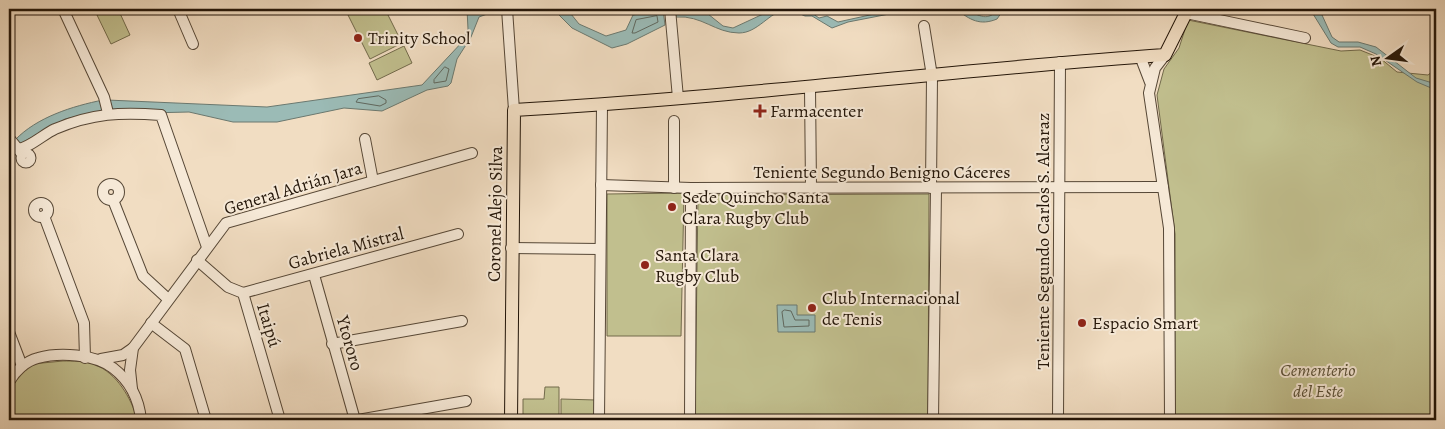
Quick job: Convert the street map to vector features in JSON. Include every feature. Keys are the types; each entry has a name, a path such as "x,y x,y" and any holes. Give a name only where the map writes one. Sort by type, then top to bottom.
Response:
{"main road":[{"path":"514,110 602,105 810,88 1060,62 1165,55 1187,11"},
{"name":"Coronel Alejo Silva","path":"511,420 511,248 514,110"}],"street":[{"path":"63,9 104,97 108,113"},
{"path":"178,9 193,44"},
{"name":"Coronel Alejo Silva","path":"507,9 514,110"},
{"path":"670,9 678,98"},
{"path":"1187,11 1306,38"},
{"path":"924,26 932,76 934,188 933,420"},
{"path":"1165,55 1155,68 1150,82 1149,93 1168,228 1170,420"},
{"path":"1140,56 1150,82"},
{"name":"Teniente Segundo Carlos S. Alcaraz","path":"1058,420 1060,62"},
{"path":"810,88 811,188"},
{"path":"599,420 602,105"},
{"path":"10,139 20,152 55,129 92,116 108,113 161,115 207,247"},
{"path":"674,121 674,188"},
{"path":"365,139 374,181"},
{"name":"General Adrián Jara","path":"132,389 130,370 133,348 221,227 235,219 472,153"},
{"name":"Teniente Segundo Benigno Cáceres","path":"601,186 674,188 1163,187"},
{"path":"690,420 691,188"},
{"path":"113,200 143,276 168,299"},
{"path":"44,216 84,323 90,359"},
{"name":"Gabriela Mistral","path":"243,293 458,234"},
{"path":"511,248 600,249"},
{"name":"Itaipú","path":"197,260 228,287 243,293 280,420"},
{"name":"Ytororo","path":"314,275 332,344 357,420"},
{"path":"332,344 462,321"},
{"path":"151,323 184,348 206,420"},
{"path":"9,332 22,366"},
{"path":"9,382 22,366 37,358 52,356 112,359 123,356 133,348"},
{"path":"90,359 111,366 123,376 132,389 141,420"},
{"path":"357,420 466,401"}],"green space":[{"path":"111,9 118,9 130,35 111,44 97,15"},
{"path":"345,9 385,9 402,43 370,59"},
{"name":"Cementerio del Este","path":"1188,20 1341,51 1360,50 1380,58 1397,72 1428,75 1436,69 1436,420 1175,420 1175,234 1157,95 1164,69 1179,48"},
{"path":"404,46 412,63 377,80 369,63"},
{"name":"Santa Clara Rugby Club","path":"684,193 681,336 607,336 607,194"},
{"name":"Club Internacional de Tenis","path":"929,194 928,420 695,420 698,195"},
{"path":"63,361 94,364 110,374 127,395 138,420 9,420 9,390 24,371 32,364"},
{"path":"545,387 559,387 559,420 523,420 523,399 544,399"},
{"path":"561,399 596,400 596,420 561,420"}],"water":[{"path":"467,9 498,10 479,17 471,37 457,59 451,83 448,86 427,90 382,111 344,108 277,122 233,122 189,112 147,113 109,109 107,100 267,107 422,85 464,40 468,29"},
{"path":"546,9 563,9 571,14 579,24 606,36 626,30 633,15 663,10 665,25 627,44 612,48 572,28 558,14"},
{"path":"774,9 787,9 775,14 752,30 739,33 723,30 701,21 676,17 675,10 700,11 708,14 723,26 733,28"},
{"path":"789,9 806,9 819,18 827,16 838,22 897,9 915,9 848,22 832,28 812,16 805,16"},
{"path":"956,9 968,9 979,16 987,17 997,9 1004,9 997,19 980,22 971,19"},
{"path":"1310,9 1316,9 1322,15 1332,37 1339,42 1358,42 1376,47 1416,78 1436,84 1436,90 1417,82 1376,54 1360,47 1338,47 1331,43"},
{"path":"103,100 105,110 65,119 18,145 15,140 34,125 56,114"},
{"path":"777,305 797,305 797,315 815,315 815,332 778,332"}],"place":[{"name":"Trinity School","path":"358,38"},
{"name":"Farmacenter","path":"760,111"},
{"name":"Sede Quincho Santa Clara Rugby Club","path":"672,207"},
{"name":"Santa Clara Rugby Club","path":"645,265"},
{"name":"Club Internacional de Tenis","path":"812,308"},
{"name":"Espacio Smart","path":"1082,323"}]}
